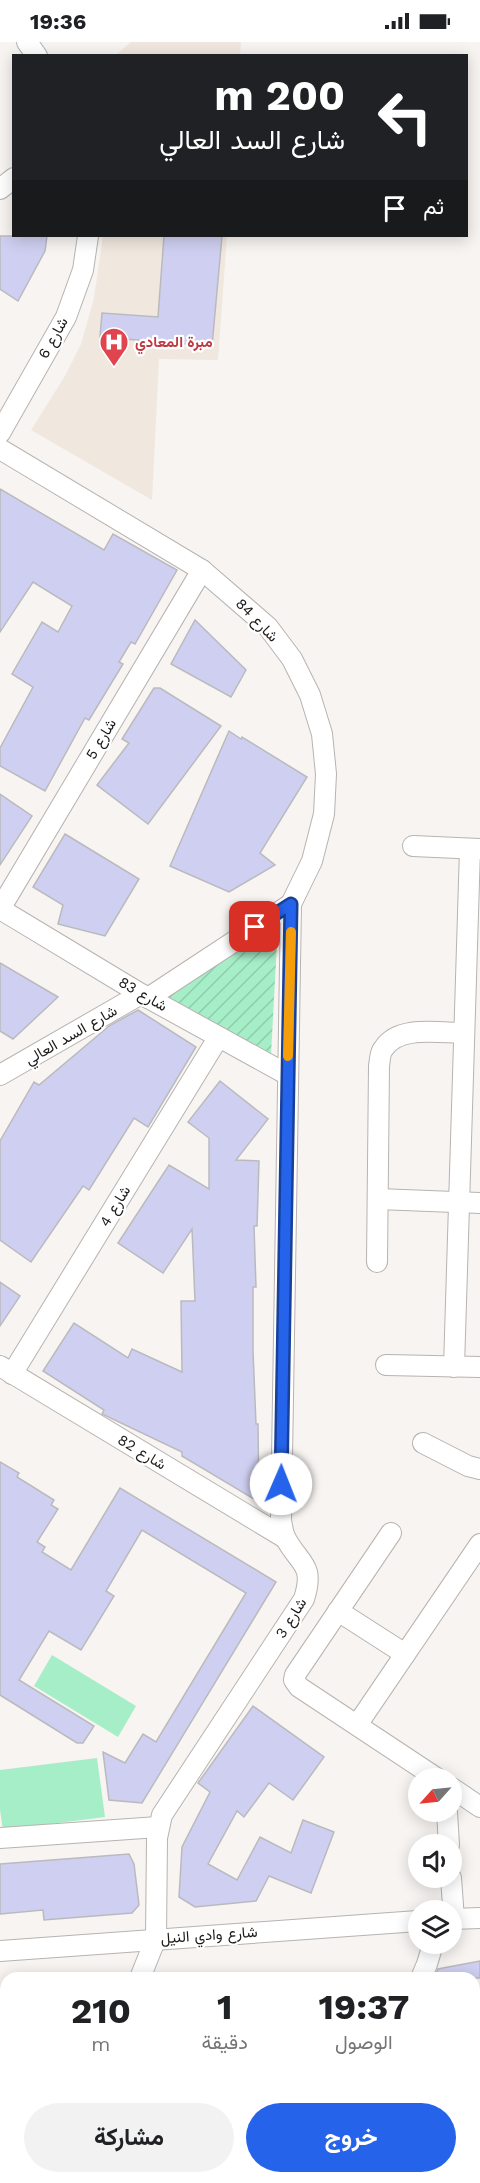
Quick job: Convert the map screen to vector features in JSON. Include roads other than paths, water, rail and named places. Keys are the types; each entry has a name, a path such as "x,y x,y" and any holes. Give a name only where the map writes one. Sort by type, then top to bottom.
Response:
{"street":[{"path":"0,189 12,180"},
{"name":"شارع 6","path":"0,433 66,317 83,270 88,237"},
{"name":"شارع 84","path":"0,449 202,570 268,627 292,659 310,695 322,734 327,774 324,814 312,861 291,904"},
{"name":"شارع 5","path":"1,912 202,570"},
{"path":"413,846 475,849 464,1033 454,1367"},
{"path":"285,1538 281,1521 281,1504 291,904"},
{"name":"شارع السد العالي","path":"0,1075 144,996 291,904"},
{"name":"شارع 83","path":"1,912 144,996 288,1076"},
{"path":"377,1262 379,1066 382,1049 395,1037 412,1033 464,1033"},
{"name":"شارع 4","path":"6,1370 218,1038"},
{"path":"378,1199 480,1203"},
{"path":"386,1365 480,1367"},
{"name":"شارع 82","path":"6,1370 285,1538"},
{"path":"423,1443 468,1466 480,1469"},
{"path":"391,1533 294,1680 299,1687 422,1768"},
{"name":"شارع 3","path":"142,1972 156,1938 158,1827 162,1815 304,1599 308,1586 308,1573 303,1560 285,1538"},
{"path":"357,1725 480,1544"},
{"path":"338,1611 405,1654"},
{"path":"462,1795 480,1807"},
{"path":"0,1838 158,1827"},
{"path":"462,1919 480,1918"},
{"name":"شارع وادي النيل","path":"0,1951 408,1922"},
{"path":"424,1972 430,1954"}],"place":[{"name":"مبرة المعادي","path":"114,368"}]}
